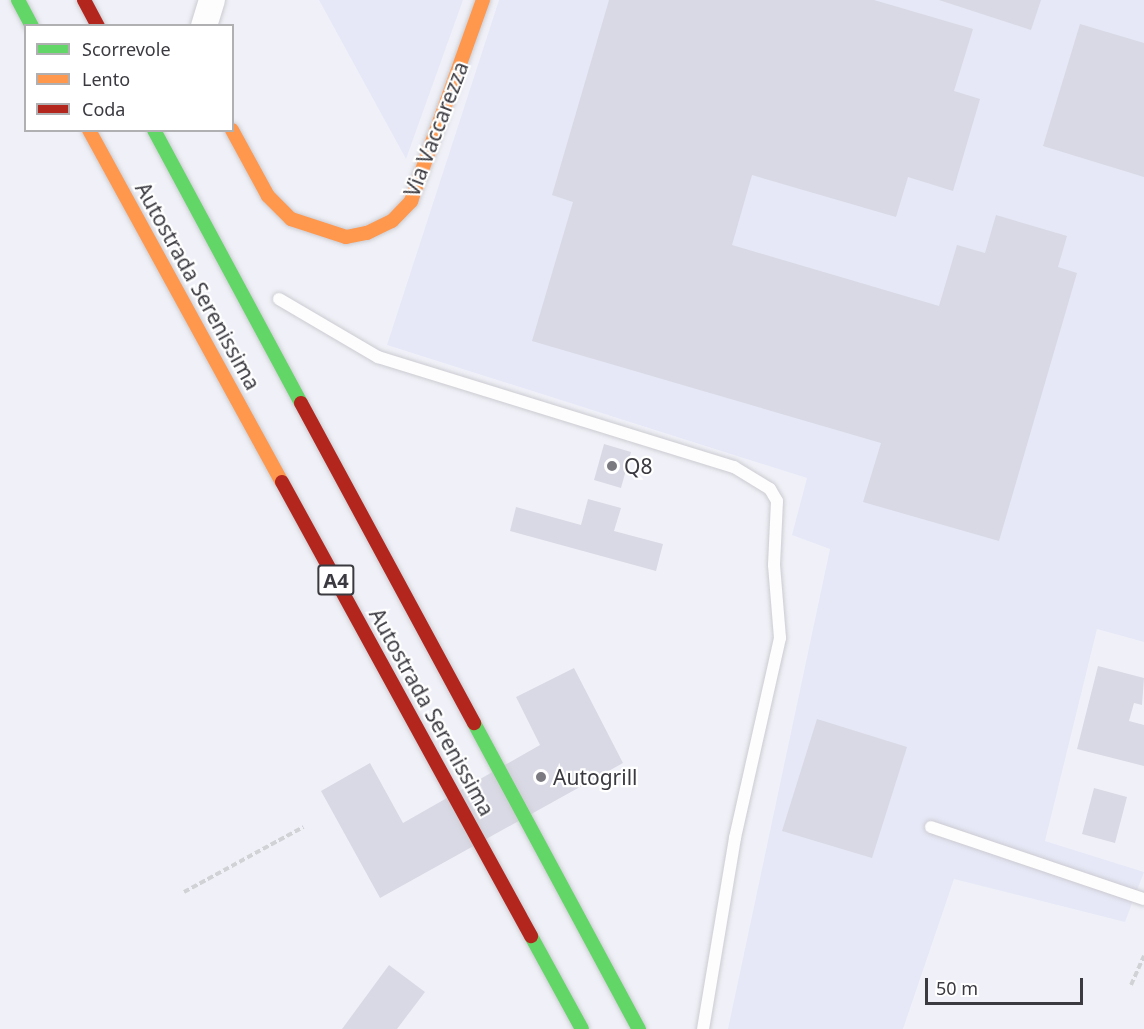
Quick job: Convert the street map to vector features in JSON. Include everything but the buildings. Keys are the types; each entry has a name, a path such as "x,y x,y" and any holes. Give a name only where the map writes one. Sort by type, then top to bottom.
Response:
{"main road":[{"path":"18,0 31,24"},
{"path":"84,0 97,24"},
{"name":"Via Vaccarezza","path":"233,132 268,196 291,219 346,237 367,233 392,221 411,201 483,0"},
{"name":"Autostrada Serenissima","path":"91,132 582,1029"},
{"name":"Autostrada Serenissima","path":"155,132 639,1029"}],"street":[{"path":"205,24 212,0"}],"lane":[{"path":"279,299 378,357 734,467 750,474 773,495 779,512 774,565 780,638 735,838 703,1029"},
{"path":"931,827 1144,899"}],"path":[{"path":"184,892 303,827"},
{"path":"1131,985 1144,956"}],"shaded area":[{"path":"319,0 463,0 406,159"},
{"path":"499,0 1144,0 1144,642 1097,629 1045,841 1144,872 1125,922 954,879 903,1029 728,1029 830,549 792,535 807,478 387,345"}],"traffic: fast":[{"path":"18,0 31,24"},
{"path":"155,132 301,403"},
{"path":"474,723 639,1029"},
{"path":"531,936 582,1029"}],"traffic: slow":[{"path":"233,132 268,196 291,219 346,237 367,233 392,221 411,201 483,0"},
{"path":"90,132 282,482"}],"traffic: jam":[{"path":"84,0 97,24"},
{"path":"301,403 474,723"},
{"path":"282,482 531,936"}],"place":[{"name":"Q8","path":"612,466"},
{"name":"Autogrill","path":"541,777"}]}
